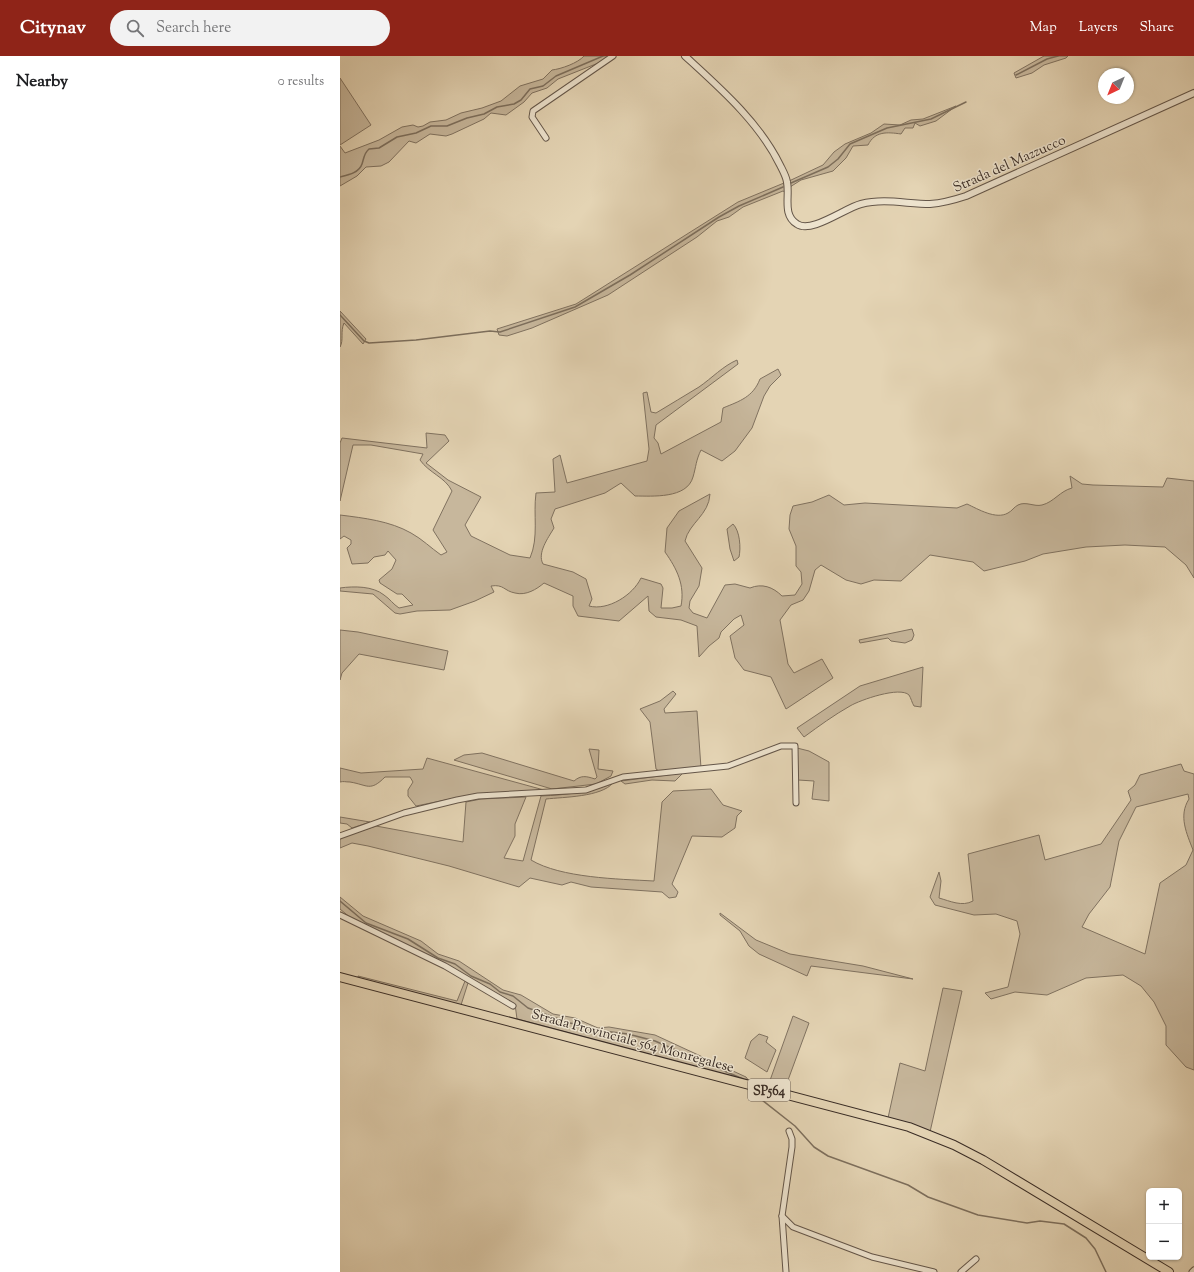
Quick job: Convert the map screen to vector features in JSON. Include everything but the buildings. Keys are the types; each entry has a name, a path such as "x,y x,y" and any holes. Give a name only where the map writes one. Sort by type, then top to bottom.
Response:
{"main road":[{"name":"Strada Provinciale 564 Monregalese","path":"340,977 908,1127 954,1145 983,1160 1169,1272"}],"street":[{"path":"546,138 532,117 533,110 613,56"},
{"name":"Strada del Mazzucco","path":"685,56 745,115 775,156 787,182 789,216 797,225 802,227 812,226 849,208 869,202 931,204 966,196 1194,93"},
{"path":"340,836 404,813 457,800 478,796 586,790 623,777 728,766 762,752 789,745 795,746 796,803"},
{"path":"340,915 445,966 513,1006"},
{"path":"786,1272 782,1216 792,1147 792,1139 789,1131"},
{"path":"782,1216 793,1226 872,1257 934,1272"},
{"path":"961,1272 976,1259"}],"shaded area":[{"path":"584,56 609,56 601,62 558,79 547,88 532,93 524,102 506,115 491,113 484,119 452,134 446,136 430,134 416,143 409,141 389,162 381,166 366,167 357,176 340,186 340,146 345,153 379,140 402,127 413,125 418,127 430,122 446,120 461,113 482,108 501,101 520,86 543,79 552,70 569,65 578,61"},
{"path":"1044,56 1068,56 1044,65 1032,73 1016,78 1014,73"},
{"path":"340,78 371,125 340,145"},
{"path":"956,106 936,121 920,126 915,123 913,128 905,128 901,134 886,133 878,135 871,140 868,145 853,146 846,158 833,171 801,180 790,187 789,181 823,165 834,152 845,144 871,133 884,124 900,125 911,120 923,119"},
{"path":"784,183 785,192 783,191 743,207 729,217 717,221 697,237 608,295 532,328 507,336 499,335 497,329 576,304 738,202"},
{"path":"340,311 366,339 363,344 344,323 340,347"},
{"path":"737,360 738,364 656,425 654,438 658,443 661,454 721,422 723,408 745,398 754,390 760,379 778,369 781,375 770,386 764,396 752,428 735,451 722,461 701,450 693,477 689,484 684,489 676,493 659,496 635,496 621,483 605,493 555,509 551,519 554,528 542,550 541,555 543,564 573,572 586,579 592,599 589,606 596,607 612,604 626,596 641,578 661,584 663,588 661,608 681,606 681,584 673,565 665,552 667,528 679,511 710,494 706,508 690,529 685,541 702,568 699,586 690,601 689,608 693,613 707,618 725,585 735,584 750,588 763,586 775,590 782,596 795,595 802,584 801,572 796,566 796,546 789,529 790,515 793,506 812,502 829,495 844,505 865,503 957,508 967,504 993,515 1003,515 1021,504 1042,505 1050,502 1068,489 1072,488 1070,476 1082,484 1093,485 1163,487 1167,478 1194,481 1194,578 1186,565 1165,547 1125,545 1086,547 1043,554 1025,561 984,571 973,562 930,555 901,581 874,580 861,584 846,580 821,565 815,570 809,591 803,600 791,605 780,620 788,664 794,673 822,659 833,678 786,709 771,677 744,670 735,658 730,636 744,625 741,615 734,619 721,632 719,638 699,657 697,626 681,620 656,617 649,611 648,596 619,621 578,616 573,606 573,596 544,583 535,590 523,594 511,592 499,586 491,586 494,592 450,610 417,611 400,614 395,613 373,594 340,591 340,588 345,587 369,588 380,592 399,608 413,605 402,594 397,594 380,583 379,580 392,569 396,560 388,551 385,555 374,557 368,563 352,564 347,548 351,544 351,540 344,536 340,539 340,515 377,521 403,529 419,538 441,555 447,552 433,530 452,491 445,482 420,460 423,454 371,445 353,445 340,501 340,443 342,438 427,448 426,433 445,435 449,441 426,463 448,480 481,497 465,525 471,536 510,555 530,558 533,550 535,534 536,493 555,492 553,459 560,455 567,483 647,461 649,449 643,393 647,392 651,412 656,413 699,387 722,369"},
{"path":"733,524 739,535 740,544 739,557 734,561 730,549 727,529"},
{"path":"912,629 914,635 912,640 905,643 891,641 888,638 860,643 859,640"},
{"path":"340,630 358,632 448,651 444,670 359,654 342,673 340,680"},
{"path":"923,667 921,707 914,706 909,695 897,692 889,693 862,700 850,706 804,737 797,728 860,686"},
{"path":"673,691 676,694 664,709 665,713 697,711 701,768 659,771 656,769 650,722 640,709 660,701"},
{"path":"797,748 809,751 829,762 829,801 812,799 814,781 798,780"},
{"path":"589,749 599,750 598,769 613,771 611,776 596,784 552,789 454,760 464,755 482,753 574,781 581,777 595,779 597,777"},
{"path":"427,758 544,790 475,794 416,806 408,796 408,790 413,782 410,777 385,777 376,785 372,786 350,782 340,782 340,768 361,773 423,769"},
{"path":"1181,764 1184,771 1194,774 1194,1070 1186,1067 1166,1045 1166,1026 1154,1002 1141,986 1123,975 1086,978 1047,995 1015,992 991,999 985,993 1008,987 1020,934 1017,921 996,914 974,915 935,905 930,897 939,872 941,881 939,898 960,903 969,903 973,901 968,854 1039,835 1045,860 1101,844 1131,800 1128,791 1135,785 1140,775","holes":["1188,794 1189,799 1184,812 1184,818 1186,831 1193,850 1186,865 1160,883 1145,954 1082,927 1089,914 1110,887 1119,841 1136,807"]},
{"path":"683,773 675,781 652,780 625,784 621,781"},
{"path":"613,783 607,788 591,794 546,799 531,860 558,871 574,874 654,881 662,802 673,791 711,789 723,805 742,811 737,816 735,828 722,837 692,836 672,884 678,892 676,897 669,898 662,892 591,887 571,882 562,885 530,878 519,887 449,866 368,846 352,843 340,848 340,838 376,826 463,842 466,802 481,799 526,797 515,824 515,836 504,858 523,861 541,796 560,795 596,789"},
{"path":"340,817 370,822 352,828 347,824 340,823"},
{"path":"340,897 363,916 421,941 438,954 459,961 503,990 521,995 553,1014 575,1018 598,1028 609,1027 655,1035 746,1077 749,1081 517,1019 515,1004 453,968 352,919 340,909"},
{"path":"720,913 756,940 790,954 863,966 913,979 811,966 807,976 759,954 749,946 740,931 720,915"},
{"path":"358,976 457,1001 465,981 468,983 461,1005 358,979"},
{"path":"943,988 962,991 930,1132 888,1118 900,1063 925,1071"},
{"path":"793,1016 809,1023 784,1091 768,1086"},
{"path":"759,1034 768,1037 766,1042 776,1050 767,1072 745,1058 751,1041"}],"waterway":[{"path":"340,177 358,170 361,167 365,154 369,149 379,148 397,137 416,133 431,126 447,126 467,118 484,114 497,107 514,104 521,100 530,89 543,86 556,76 603,56"},
{"path":"1016,75 1047,59 1058,56"},
{"path":"791,183 828,167 838,159 850,144 887,128 931,119 966,102"},
{"path":"340,315 364,341 369,343 416,340 490,331 500,332 575,307 630,275 719,217 739,206 783,187"},
{"path":"340,901 366,923 408,939 438,958 455,964 471,976 490,984 500,992 513,996 528,1008 570,1023 603,1031 628,1034 655,1041 743,1079"},
{"path":"753,1093 795,1126 814,1147 828,1156 908,1185 928,1197 978,1215 1027,1223 1040,1221 1064,1224 1086,1238 1095,1249 1106,1272"}]}
